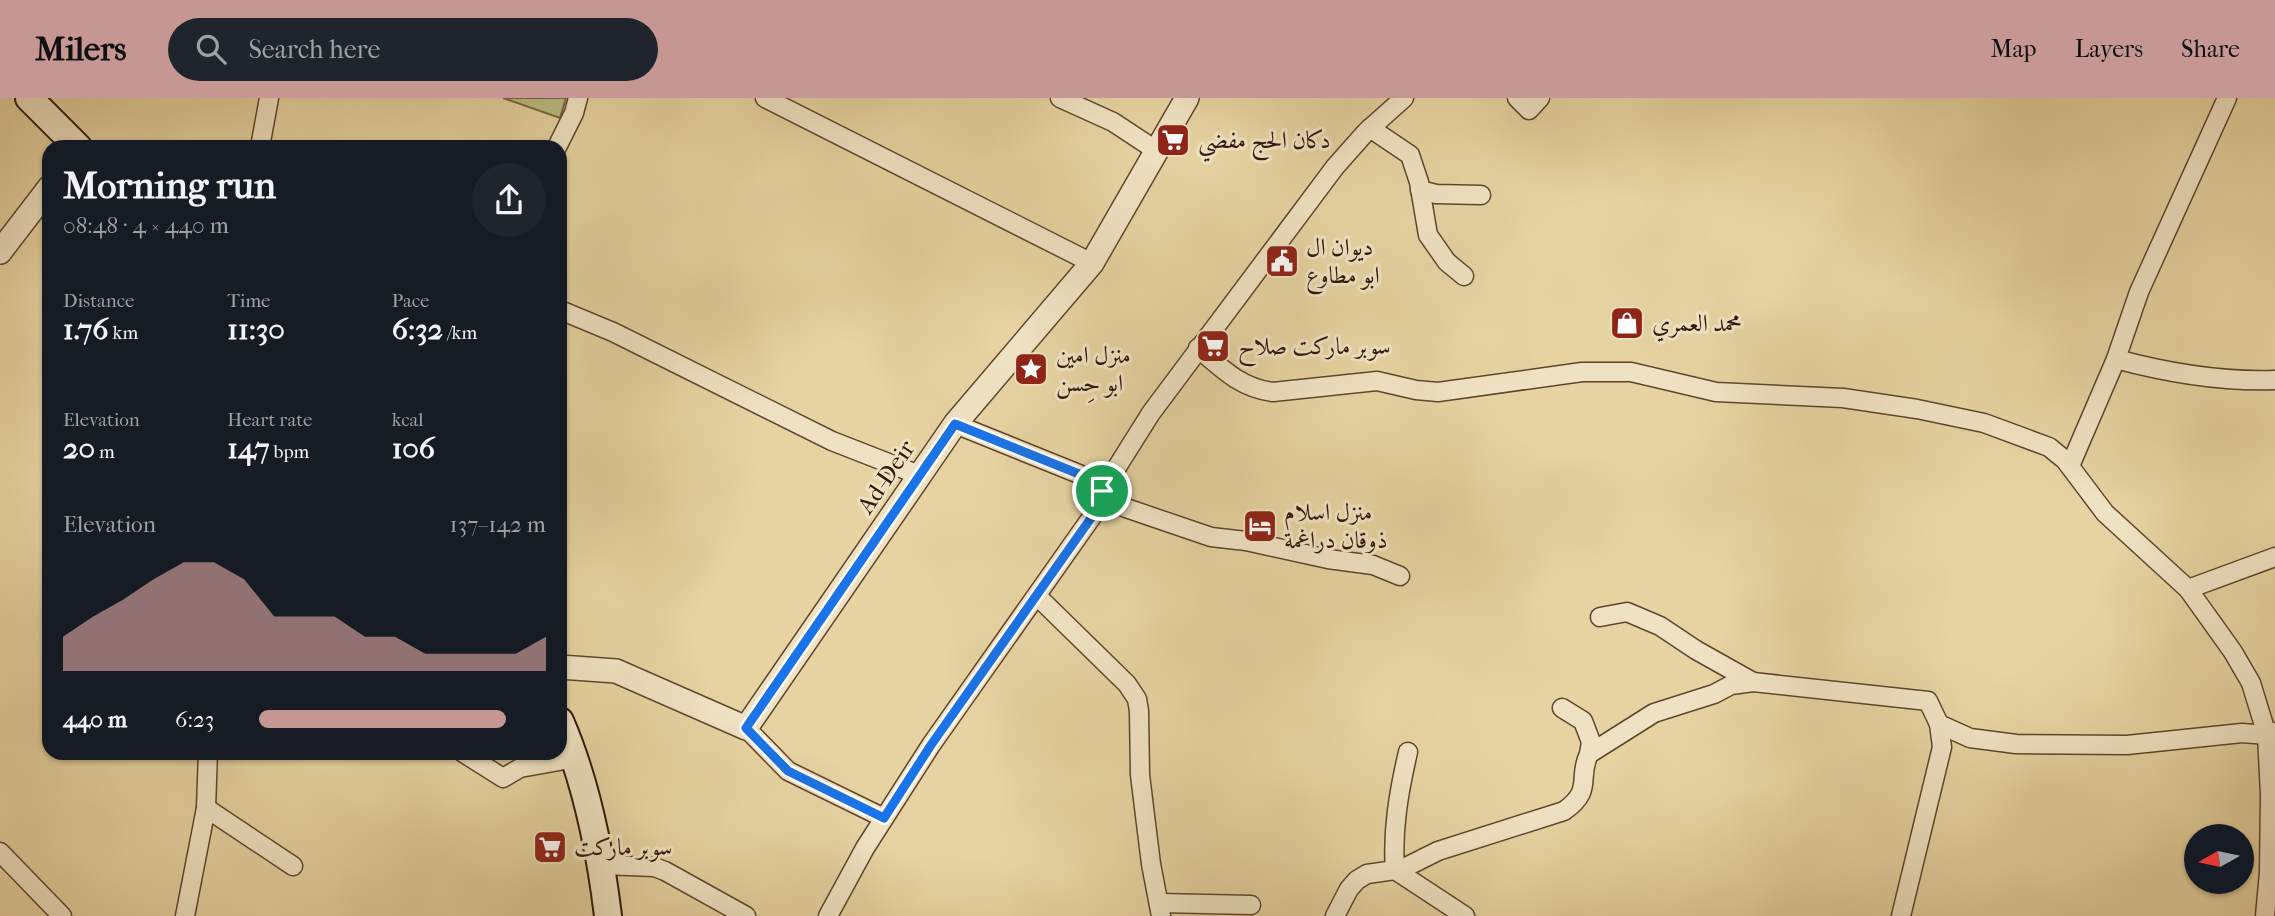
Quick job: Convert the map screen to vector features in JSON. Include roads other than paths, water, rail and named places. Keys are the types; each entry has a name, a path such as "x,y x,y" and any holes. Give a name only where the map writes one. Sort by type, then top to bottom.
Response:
{"main road":[{"path":"29,98 71,140"},
{"path":"567,737 576,758 602,865 608,916"}],"street":[{"path":"261,140 270,98"},
{"path":"560,140 578,98"},
{"path":"765,98 1092,263"},
{"path":"1060,98 1113,122 1157,151"},
{"name":"Ad-Deir","path":"746,728 955,424 1092,263 1186,98"},
{"path":"828,916 884,818 931,745 1091,518 1101,494 1151,414 1335,167 1370,128 1404,98"},
{"path":"1517,98 1529,110 1540,98"},
{"path":"2070,466 2116,359 2139,292 2227,98"},
{"path":"1370,128 1410,155 1428,235 1447,262 1464,276"},
{"path":"1420,190 1447,195 1481,195"},
{"path":"0,252 42,197"},
{"path":"567,313 613,332 832,440 919,475"},
{"path":"1198,348 1239,383 1261,391 1377,381 1438,392 1611,370 1649,375 1716,392 1843,398 1984,423 2039,442 2059,454 2105,513 2188,589 2233,652 2251,683 2271,734 2269,872 2265,916"},
{"path":"2116,359 2154,369 2228,380 2275,380"},
{"path":"955,424 1079,474 1101,494 1126,508 1212,537 1373,565 1400,576"},
{"path":"2188,589 2275,557"},
{"path":"1037,596 1127,684 1137,699 1140,775 1151,864 1160,910 1251,905"},
{"path":"1600,617 1627,612 1649,621 1753,682"},
{"path":"567,668 616,671 746,728 788,771 884,818"},
{"path":"1590,754 1654,713 1714,694 1731,685 1753,682 1928,701 1940,724 1942,747 1901,916"},
{"path":"1335,916 1349,889 1367,874 1410,866 1438,852 1564,811 1572,805 1585,783 1585,763 1590,754 1591,742 1583,721 1562,708"},
{"path":"1940,724 1969,738 2015,744 2127,746 2242,733 2271,734"},
{"path":"1395,870 1393,848 1399,791 1408,752"},
{"path":"567,760 576,758"},
{"path":"185,916 206,808 208,760"},
{"path":"475,760 503,778 520,768 565,760"},
{"path":"206,808 293,866"},
{"path":"0,852 62,916"},
{"path":"602,865 654,867 746,916"},
{"path":"1395,870 1465,916"}],"place":[{"name":"دكان الحج مفضي","path":"1173,140"},
{"name":"ديوان ال ابو مطاوع","path":"1282,261"},
{"name":"محمد العمري","path":"1627,323"},
{"name":"سوبر ماركت صلاح","path":"1213,346"},
{"name":"منزل امين ابو حِسن","path":"1031,369"},
{"name":"منزل اسلام ذوقان دراغمة","path":"1260,526"},
{"name":"سوبر ماركت","path":"550,847"}]}
